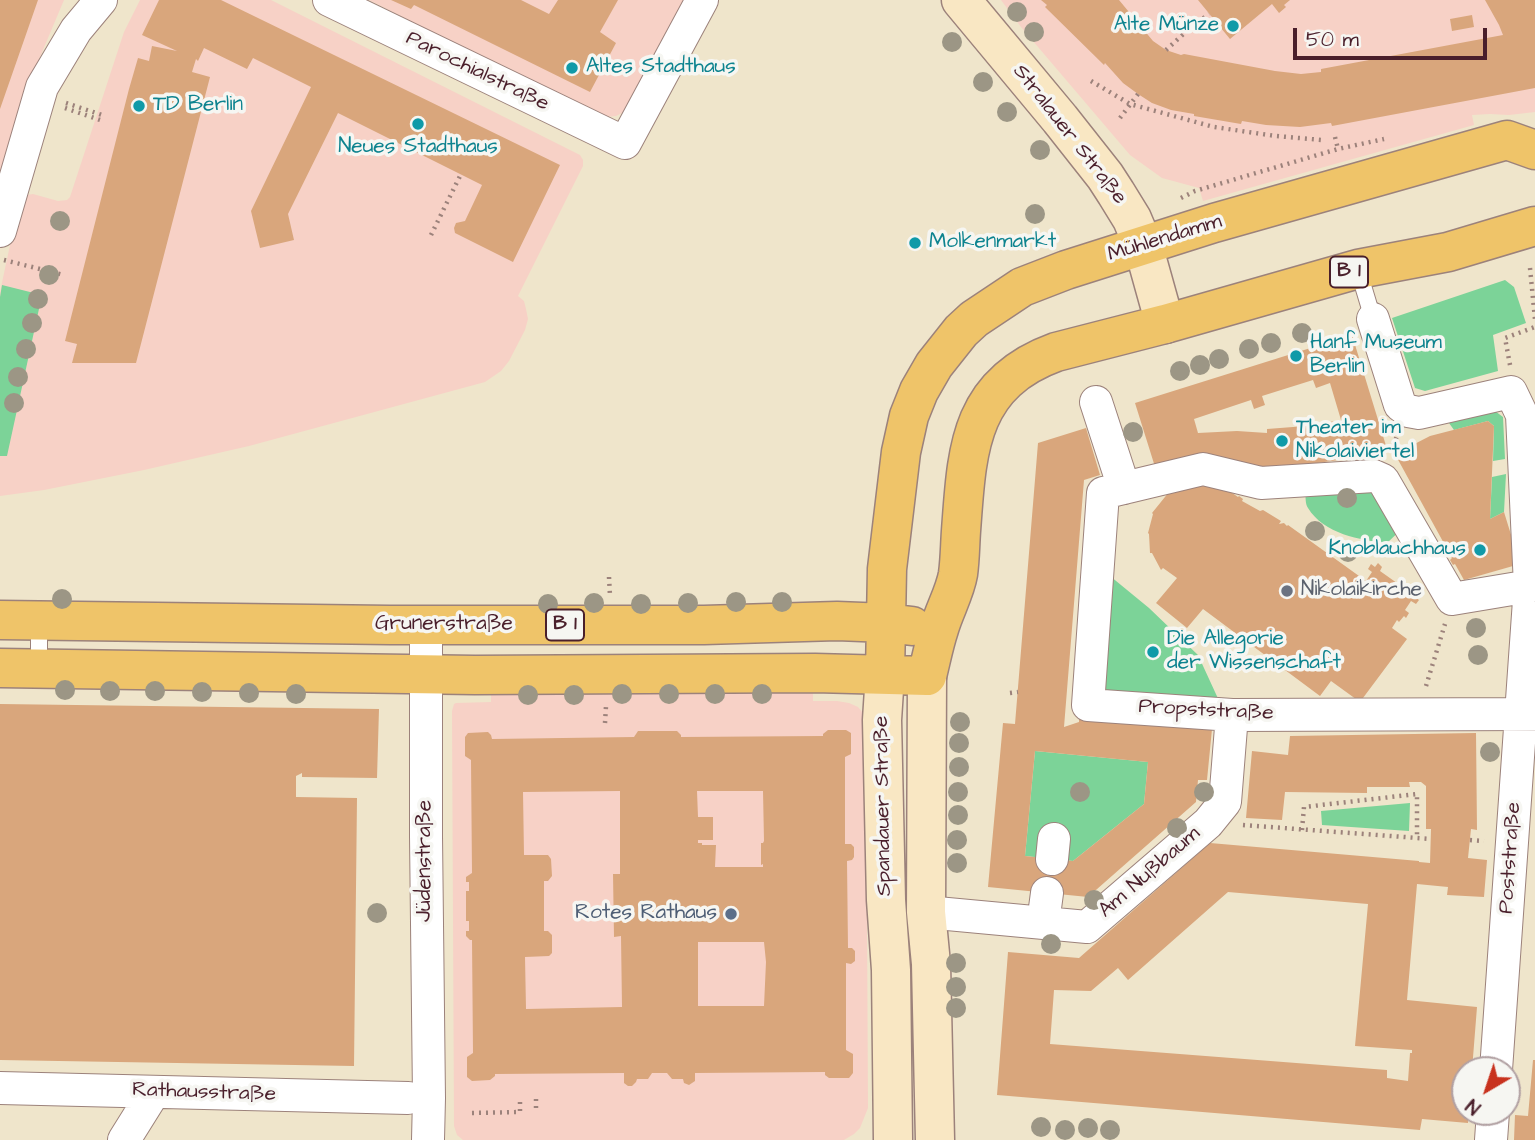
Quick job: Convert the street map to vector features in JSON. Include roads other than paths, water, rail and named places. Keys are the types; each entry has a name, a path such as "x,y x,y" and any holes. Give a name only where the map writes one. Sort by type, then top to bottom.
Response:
{"main road":[{"name":"Stralauer Straße","path":"961,0 1060,119 1105,177 1132,219 1143,245 1165,324"},
{"name":"Mühlendamm","path":"898,473 909,416 934,365 974,319 1022,287 1066,270 1240,215 1507,140 1535,150"},
{"name":"B 1","path":"1165,324 1358,269 1448,252 1535,226"},
{"name":"Spandauer Straße","path":"935,1140 931,964 926,912 927,676 938,630 958,575 963,502 975,428 985,405 999,388 1039,358 1165,324"},
{"name":"Spandauer Straße","path":"892,1140 891,971 886,900 882,733 887,569 898,473"},
{"name":"Grunerstraße","path":"0,620 426,625 691,625 837,621 887,623 938,630"},
{"path":"0,668 425,674 815,673 927,676"}],"street":[{"path":"11,242 42,87 76,30 101,0"},
{"name":"Parochialstraße","path":"329,0 625,143 702,0"},
{"name":"Poststraße","path":"1373,319 1399,405 1408,411 1419,413 1511,392 1522,415 1530,586 1528,713 1497,1056"},
{"path":"1096,402 1113,491 1203,469 1261,483 1374,477 1383,480 1452,599 1530,586"},
{"name":"Propststraße","path":"1113,491 1088,705 1232,715 1528,713"},
{"name":"Jüdenstraße","path":"419,1098 426,625"},
{"name":"Am Nußbaum","path":"926,912 1045,908 1087,927 1208,822 1225,802 1232,715"},
{"name":"Rathausstraße","path":"0,1088 419,1098"},
{"path":"124,1140 155,1091"},
{"path":"419,1098 428,1140"}],"lane":[{"path":"1358,269 1373,319"},
{"path":"39,621 39,668"}],"place":[{"name":"Alte Münze","path":"1233,26"},
{"name":"Altes Stadthaus","path":"572,68"},
{"name":"TD Berlin","path":"139,106"},
{"name":"Neues Stadthaus","path":"418,124"},
{"name":"Molkenmarkt","path":"915,243"},
{"name":"Hanf Museum Berlin","path":"1296,356"},
{"name":"Theater im Nikolaiviertel","path":"1282,441"},
{"name":"Knoblauchhaus","path":"1480,550"},
{"name":"Nikolaikirche","path":"1287,591"},
{"name":"Die Allegorie der Wissenschaft","path":"1153,652"},
{"name":"Rotes Rathaus","path":"731,914"}]}
